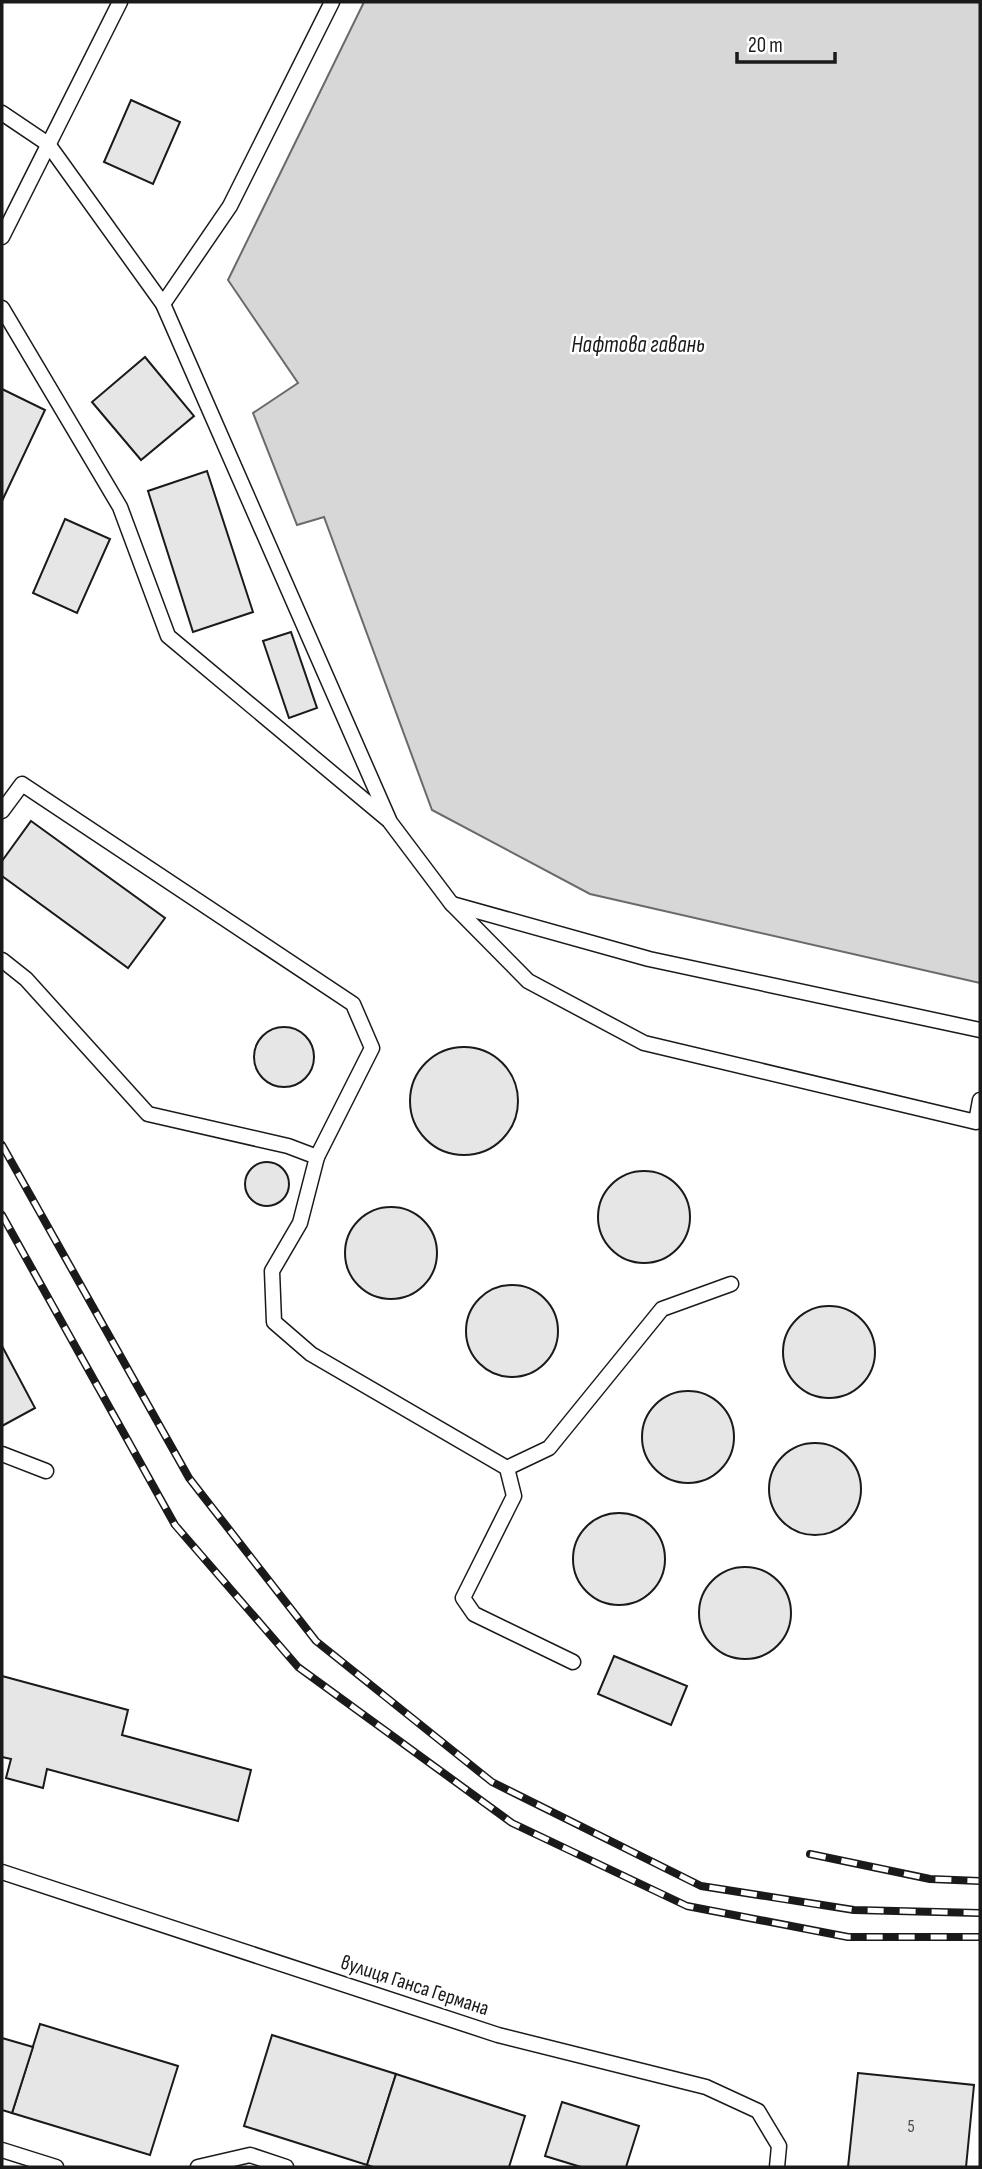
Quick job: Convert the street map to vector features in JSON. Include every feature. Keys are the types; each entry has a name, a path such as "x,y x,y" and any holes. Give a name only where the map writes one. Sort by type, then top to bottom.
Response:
{"lane":[{"path":"2,237 120,2"},
{"path":"163,304 230,206 332,2"},
{"path":"2,113 48,144 163,304 390,822"},
{"path":"2,307 120,507 168,636 390,822 451,903 528,981 643,1043 975,1122 980,1100"},
{"path":"2,811 22,784 353,1004 372,1048 317,1157 300,1223 272,1271 274,1322 312,1354 507,1468 514,1496 463,1598 474,1615 573,1662"},
{"path":"451,903 649,959 980,1030"},
{"path":"2,960 26,979 148,1114 288,1146 317,1157"},
{"path":"507,1468 549,1448 662,1309 731,1284"},
{"path":"2,1454 46,1471"},
{"name":"вулиця Ганса Германа","path":"2,1872 498,2035 706,2087 758,2111 779,2146 777,2167"},
{"path":"2,2150 56,2167"},
{"path":"198,2167 250,2155 286,2167"}],"water":[{"name":"Нафтова гавань","path":"364,2 980,2 980,983 590,894 432,810 324,517 297,525 253,413 298,383 228,280"}],"building":[{"path":"131,100 180,122 153,184 104,162"},
{"path":"145,357 194,416 141,460 92,402"},
{"path":"2,389 45,410 2,501"},
{"path":"207,471 253,612 193,632 148,491"},
{"path":"65,519 110,539 77,613 33,593"},
{"path":"291,632 317,708 289,718 263,641"},
{"path":"31,821 165,918 128,968 2,876 2,861"},
{"path":"284,1027 301,1032 309,1040 314,1057 309,1074 301,1082 284,1087 267,1082 259,1074 254,1057 259,1040 267,1032"},
{"path":"464,1047 485,1051 502,1063 514,1080 518,1101 514,1122 502,1139 485,1151 464,1155 443,1151 426,1139 414,1122 410,1101 414,1080 426,1063 443,1051"},
{"path":"267,1162 282,1169 289,1184 282,1199 267,1206 252,1199 245,1184 252,1169"},
{"path":"644,1171 662,1174 677,1184 687,1199 690,1217 687,1235 677,1250 662,1260 644,1263 626,1260 611,1250 601,1235 598,1217 601,1199 611,1184 626,1174"},
{"path":"391,1207 409,1210 424,1220 434,1235 437,1253 434,1271 424,1286 409,1296 391,1299 373,1296 358,1286 348,1271 345,1253 348,1235 358,1220 373,1210"},
{"path":"512,1285 530,1288 545,1298 555,1313 558,1331 555,1349 545,1364 530,1374 512,1377 494,1374 479,1364 469,1349 466,1331 469,1313 479,1298 494,1288"},
{"path":"829,1306 847,1309 862,1319 872,1334 875,1352 872,1370 862,1385 847,1395 829,1398 811,1395 796,1385 786,1370 783,1352 786,1334 796,1319 811,1309"},
{"path":"2,1346 35,1408 2,1426"},
{"path":"688,1391 706,1394 721,1404 731,1419 734,1437 731,1455 721,1470 706,1480 688,1483 670,1480 655,1470 645,1455 642,1437 645,1419 655,1404 670,1394"},
{"path":"815,1443 833,1446 848,1456 858,1471 861,1489 858,1507 848,1522 833,1532 815,1535 797,1532 782,1522 772,1507 769,1489 772,1471 782,1456 797,1446"},
{"path":"619,1513 637,1516 652,1526 662,1541 665,1559 662,1577 652,1592 637,1602 619,1605 601,1602 586,1592 576,1577 573,1559 576,1541 586,1526 601,1516"},
{"path":"745,1567 763,1570 778,1580 788,1595 791,1613 788,1631 778,1646 763,1656 745,1659 727,1656 712,1646 702,1631 699,1613 702,1595 712,1580 727,1570"},
{"path":"614,1656 687,1686 671,1725 598,1694"},
{"path":"2,1676 128,1710 122,1735 251,1770 238,1821 47,1769 43,1788 6,1778 11,1759 2,1757"},
{"path":"40,2024 178,2066 150,2155 12,2113"},
{"path":"272,2035 396,2074 367,2165 244,2126"},
{"path":"2,2038 33,2047 12,2113 2,2110"},
{"path":"858,2073 974,2085 966,2167 848,2167"},
{"path":"396,2074 525,2116 509,2167 367,2165"},
{"path":"562,2102 639,2126 626,2167 581,2167 545,2156"}],"railway":[{"path":"2,1145 189,1478 316,1641 492,1782 701,1886 854,1910 980,1913"},
{"path":"2,1215 175,1525 298,1667 512,1823 687,1906 848,1937 980,1937"},
{"path":"810,1854 930,1879 980,1881"}]}
